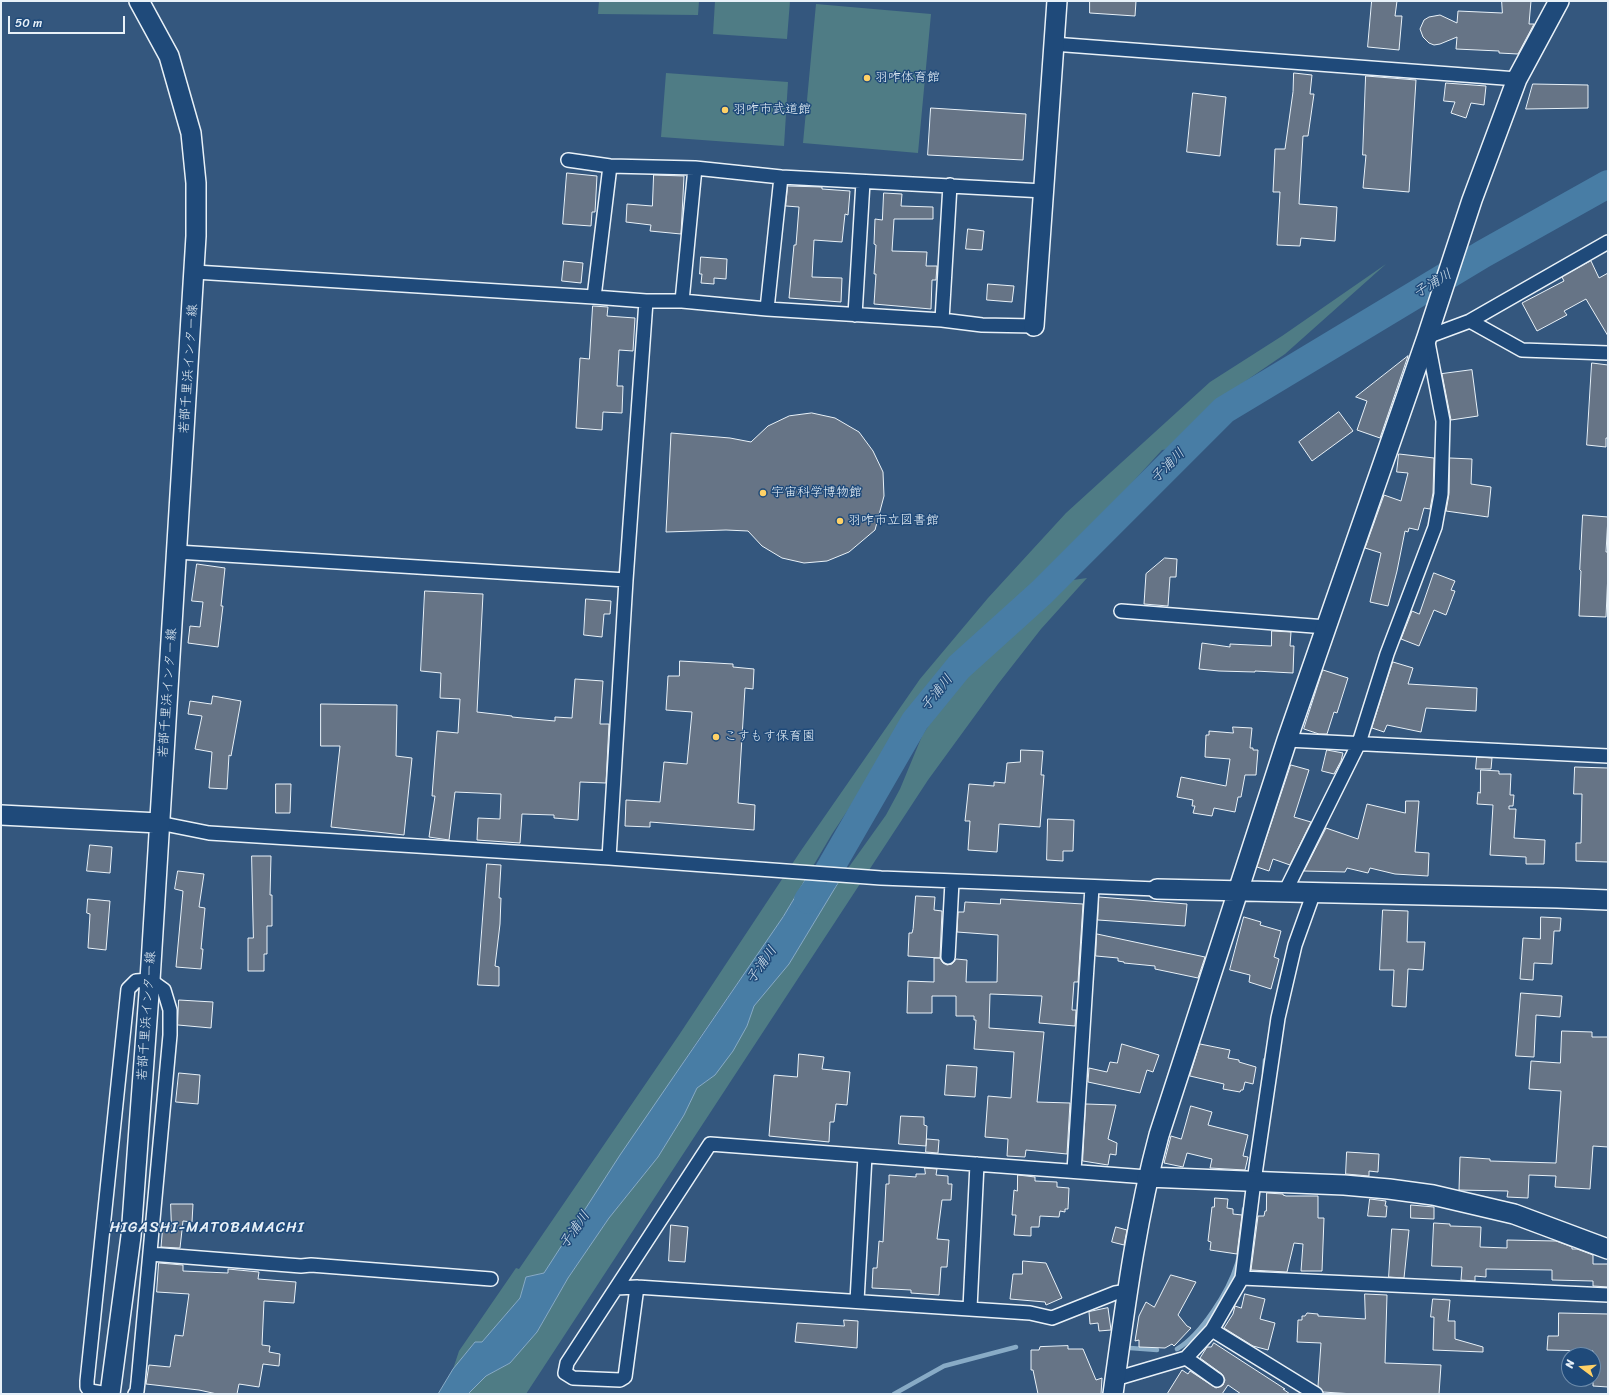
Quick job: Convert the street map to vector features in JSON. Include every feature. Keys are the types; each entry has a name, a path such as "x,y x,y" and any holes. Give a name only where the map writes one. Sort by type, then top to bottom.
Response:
{"street":[{"name":"若部千里浜インター線","path":"109,1394 131,1236 150,980 195,272 196,182 191,133 169,56 139,1"},
{"path":"195,272 646,301 682,302 942,320 982,325 1034,326 1057,1"},
{"path":"1314,892 1295,945 1278,1018 1254,1181 1242,1278 1212,1330 1186,1358 1114,1386 1147,1177 1159,1135 1287,740 1427,337 1472,200 1517,79 1559,1"},
{"path":"1053,44 1517,79"},
{"path":"568,160 610,166 695,168 781,177 1044,191"},
{"path":"594,297 610,166"},
{"path":"682,302 695,168"},
{"path":"767,309 781,177"},
{"path":"855,315 863,182"},
{"path":"942,320 950,185"},
{"path":"1427,337 1470,321 1608,242"},
{"path":"609,858 626,580 646,301"},
{"path":"1470,321 1522,350 1608,353"},
{"path":"1285,892 1359,743 1387,654 1435,527 1441,494 1443,420 1427,337"},
{"path":"177,552 626,580"},
{"path":"1121,611 1326,627"},
{"path":"1287,740 1608,756"},
{"path":"1,815 159,823 209,833 609,858 952,882 1157,889 1608,900"},
{"path":"948,957 952,882"},
{"path":"1074,1171 1092,887"},
{"path":"109,1394 90,1391 87,1381 128,989 136,981 150,980 164,990 170,1010 170,1035 138,1382 137,1391 135,1394"},
{"path":"637,1287 625,1377 620,1380 573,1378 565,1373 567,1363 710,1144 1147,1177 1344,1185 1389,1189 1433,1195 1514,1214 1608,1249"},
{"path":"857,1301 865,1156"},
{"path":"970,1308 977,1164"},
{"path":"150,1254 491,1279"},
{"path":"1242,1278 1608,1296"},
{"path":"616,1288 637,1287 970,1308 1030,1313 1052,1318 1115,1293 1122,1292 1128,1294"},
{"path":"1212,1330 1316,1394"},
{"path":"1186,1358 1217,1380"}],"green space":[{"path":"599,1 699,1 698,15 598,14"},
{"path":"715,1 790,1 787,39 713,34"},
{"name":"羽咋体育館","path":"816,4 931,14 918,153 803,143"},
{"name":"羽咋市武道館","path":"666,73 788,82 784,146 661,137"},
{"path":"1386,264 1285,354 1215,402 1212,413 1174,448 1162,450 1030,594 1008,607 999,619 943,672 889,748 832,834 783,917 696,1043 544,1273 526,1277 520,1298 482,1342 475,1342 453,1369 459,1351 516,1268 519,1269 679,1035 800,852 920,679 988,598 1066,513 1210,382 1282,336"},
{"path":"1087,578 1041,629 998,684 928,780 526,1394 468,1394 486,1376 510,1363 537,1332 568,1278 609,1218 658,1157 684,1115 697,1088 715,1075 747,1026 754,1006 789,964 841,878 886,815 900,789 922,736 943,703 966,674 1073,580"}],"water":[{"path":"808,876 841,878 789,964 754,1006 747,1026 733,1051 715,1075 697,1088 684,1115 658,1157 609,1218 568,1278 537,1332 510,1363 486,1376 468,1394 438,1394 453,1369 475,1342 482,1342 520,1298 526,1277 544,1273 620,1155 783,917"}],"building":[{"path":"1090,1 1136,1 1135,16 1090,13"},
{"path":"1372,1 1397,1 1395,16 1402,16 1399,50 1368,47"},
{"path":"1502,1 1531,1 1529,24 1534,24 1518,54 1499,53 1499,51 1456,49 1457,37 1434,45 1429,43 1423,37 1420,29 1424,20 1429,17 1440,15 1457,23 1458,11 1502,13"},
{"path":"1294,73 1312,75 1310,94 1314,94 1308,136 1303,136 1299,204 1337,207 1335,241 1301,238 1300,246 1277,245 1280,192 1273,192 1275,149 1285,149 1293,92"},
{"path":"1366,76 1416,80 1409,192 1363,188 1366,155 1363,155"},
{"path":"1446,83 1486,86 1484,105 1471,103 1466,118 1451,113 1455,102 1444,101"},
{"path":"1533,84 1588,85 1588,108 1526,109"},
{"path":"1193,93 1226,97 1220,156 1187,152"},
{"path":"931,108 1026,114 1023,160 928,155"},
{"path":"567,173 597,176 595,212 592,212 591,226 563,224"},
{"path":"654,175 684,176 681,234 650,231 651,225 626,222 627,204 652,206"},
{"path":"788,186 822,187 822,189 850,191 848,215 845,214 842,242 814,240 812,277 842,278 841,302 789,298 799,207 786,206"},
{"path":"884,193 902,194 901,206 933,207 933,219 894,219 892,251 927,252 926,266 937,266 936,280 932,280 931,309 874,304 876,274 874,274 876,245 874,244 875,219 882,220"},
{"path":"968,229 984,231 982,250 966,249"},
{"path":"701,257 727,259 726,279 714,278 714,284 701,283"},
{"path":"564,261 583,263 581,283 562,281"},
{"path":"1591,261 1599,278 1608,273 1608,336 1586,299 1564,311 1567,315 1537,331 1522,303 1564,281 1562,277"},
{"path":"988,284 1014,286 1012,302 987,300"},
{"path":"593,306 608,307 607,316 635,318 633,351 619,350 617,386 623,386 622,413 603,412 602,430 576,428 580,358 589,359"},
{"path":"1408,356 1380,438 1357,430 1367,401 1356,397"},
{"path":"1592,363 1608,365 1608,438 1606,438 1606,447 1587,445"},
{"path":"1472,370 1478,416 1451,420 1442,374"},
{"path":"1339,412 1353,431 1312,461 1299,442"},
{"path":"812,413 835,418 859,432 873,451 883,472 884,496 875,530 849,552 827,561 804,563 782,558 762,546 748,531 726,530 666,532 671,433 730,438 751,442 768,426 789,416"},
{"path":"1399,454 1434,458 1433,493 1430,509 1424,508 1418,530 1409,528 1408,532 1405,531 1388,606 1370,602 1381,553 1365,548 1384,495 1401,501 1408,473 1397,472"},
{"path":"1450,458 1472,459 1471,484 1491,487 1488,517 1446,511 1449,494"},
{"path":"1583,515 1608,517 1606,552 1608,552 1608,572 1606,617 1579,616"},
{"path":"1165,558 1177,559 1176,577 1170,577 1168,606 1144,604 1146,574"},
{"path":"197,564 225,568 221,606 223,606 218,647 188,643 190,626 200,627 203,602 192,601"},
{"path":"1434,573 1455,581 1451,590 1455,591 1446,615 1434,610 1419,646 1401,639 1412,611 1419,614"},
{"path":"425,591 483,594 477,712 555,721 555,717 572,718 575,679 603,681 600,724 609,724 606,783 580,782 578,820 554,818 554,815 522,814 520,843 477,840 478,818 500,819 501,794 455,792 449,840 429,837 435,796 432,796 437,731 458,733 460,699 440,698 441,673 421,671"},
{"path":"586,599 611,601 610,614 604,614 602,637 584,635"},
{"path":"1272,631 1291,632 1290,646 1294,646 1293,673 1199,669 1202,643 1230,647 1230,644 1271,646"},
{"name":"こすもす保育園","path":"680,661 733,664 733,667 754,669 753,689 745,688 738,803 755,805 754,830 650,822 650,827 625,826 626,800 660,802 664,762 687,764 692,712 666,710 668,676 679,676"},
{"path":"1393,662 1413,668 1408,684 1477,688 1476,711 1426,708 1421,732 1387,725 1384,732 1372,728"},
{"path":"1323,670 1348,678 1337,713 1334,712 1327,734 1319,734 1304,729"},
{"path":"213,696 241,701 231,756 229,755 227,789 209,788 212,752 195,749 202,716 188,714 190,701 211,704"},
{"path":"321,704 397,705 396,756 412,758 404,835 331,827 340,746 321,746"},
{"path":"1233,727 1252,728 1250,748 1253,748 1253,750 1258,750 1256,775 1245,775 1241,797 1238,797 1235,812 1214,808 1212,816 1193,813 1195,806 1192,806 1193,800 1177,797 1181,777 1226,786 1230,759 1205,757 1206,735 1209,735 1209,731 1233,733"},
{"path":"1021,750 1043,751 1041,775 1044,775 1040,827 999,824 997,852 968,850 970,821 965,821 969,784 994,786 994,782 1005,783 1007,763 1020,762"},
{"path":"1327,750 1343,753 1341,761 1334,774 1322,771"},
{"path":"1477,757 1492,758 1491,769 1476,769"},
{"path":"1291,765 1309,770 1294,817 1311,822 1290,865 1273,859 1269,871 1257,867"},
{"path":"1575,767 1608,768 1608,862 1576,861 1576,843 1581,843 1582,794 1574,794"},
{"path":"1481,770 1499,771 1499,774 1511,774 1510,795 1514,795 1513,806 1509,806 1509,809 1516,809 1514,838 1545,840 1544,864 1526,864 1526,857 1490,855 1493,805 1477,804 1478,792 1480,793"},
{"path":"276,784 291,784 290,813 276,813"},
{"path":"1406,801 1419,801 1415,852 1429,853 1428,876 1395,874 1370,868 1368,873 1347,868 1345,872 1304,871 1326,828 1358,839 1367,804 1405,813"},
{"path":"1048,819 1074,820 1073,851 1063,851 1063,861 1047,860"},
{"path":"90,845 112,847 110,873 87,871"},
{"path":"252,856 271,856 270,895 272,895 272,926 267,926 267,954 264,954 264,971 248,971 248,938 253,938"},
{"path":"487,864 501,865 499,898 501,898 500,924 495,966 499,967 499,986 478,985"},
{"path":"178,871 204,874 199,907 205,908 201,949 203,949 201,969 176,967 183,891 175,889"},
{"path":"916,896 935,897 934,910 942,911 940,958 908,956 909,933 912,933 913,929"},
{"path":"1099,897 1187,904 1185,926 1098,920"},
{"path":"88,899 110,901 106,950 88,948 90,914 87,913"},
{"path":"1001,899 1083,904 1078,982 1074,982 1072,1010 1076,1010 1075,1026 1039,1023 1042,996 990,994 989,1028 1044,1032 1037,1102 1070,1103 1067,1154 1026,1150 1025,1157 1007,1156 1008,1139 985,1137 988,1096 1011,1098 1014,1052 974,1049 976,1020 974,1020 974,1016 956,1016 956,996 932,996 932,1013 907,1013 908,981 934,982 934,958 940,958 943,963 947,965 952,964 956,959 967,960 966,982 997,982 998,935 957,932 958,912 964,912 965,902 1000,904"},
{"path":"1383,910 1408,911 1407,942 1425,942 1423,970 1408,969 1406,1007 1392,1006 1394,970 1380,970"},
{"path":"1244,917 1261,922 1260,925 1281,931 1274,957 1279,959 1271,989 1249,982 1250,975 1230,970"},
{"path":"1541,917 1561,918 1560,931 1554,931 1552,964 1534,963 1533,980 1520,979 1523,938 1540,939"},
{"path":"1097,934 1205,957 1198,978 1155,969 1155,966 1124,963 1118,961 1118,958 1096,956"},
{"path":"1521,993 1562,996 1560,1017 1536,1015 1534,1057 1516,1056"},
{"path":"179,1000 213,1002 211,1028 178,1025"},
{"path":"1562,1031 1592,1032 1592,1037 1608,1037 1608,1147 1593,1146 1590,1189 1555,1187 1556,1176 1529,1175 1528,1198 1507,1197 1508,1191 1459,1190 1460,1157 1490,1159 1490,1161 1556,1163 1561,1091 1529,1089 1531,1061 1560,1063"},
{"path":"1122,1044 1159,1055 1153,1072 1147,1070 1140,1093 1088,1082 1089,1068 1107,1072 1110,1062 1117,1063"},
{"path":"1200,1044 1230,1050 1228,1058 1239,1060 1239,1062 1256,1067 1253,1084 1245,1082 1243,1090 1240,1092 1223,1089 1224,1084 1190,1076"},
{"path":"799,1054 824,1057 822,1069 850,1072 847,1105 836,1104 834,1122 830,1122 829,1142 769,1136 774,1075 797,1077"},
{"path":"947,1065 977,1067 975,1097 945,1095"},
{"path":"179,1073 200,1075 198,1104 176,1102"},
{"path":"1086,1104 1116,1105 1108,1139 1117,1143 1116,1155 1110,1154 1108,1165 1083,1161"},
{"path":"1191,1106 1212,1112 1208,1125 1248,1135 1243,1156 1248,1157 1245,1170 1210,1168 1212,1159 1187,1153 1183,1167 1164,1163 1171,1136 1181,1139"},
{"path":"901,1116 924,1117 924,1125 927,1126 926,1146 899,1144"},
{"path":"927,1139 939,1140 938,1153 926,1152"},
{"path":"1347,1152 1379,1154 1378,1172 1369,1171 1369,1176 1346,1174"},
{"path":"925,1168 937,1169 936,1175 948,1176 948,1184 952,1184 951,1200 942,1200 937,1239 949,1240 947,1267 941,1267 939,1295 911,1293 911,1290 872,1288 873,1268 877,1268 879,1241 883,1242 886,1184 889,1184 889,1175 916,1177 916,1174 925,1174"},
{"path":"1018,1175 1035,1177 1035,1181 1057,1182 1057,1187 1069,1188 1068,1209 1065,1209 1065,1212 1060,1211 1059,1217 1040,1216 1039,1227 1031,1227 1031,1236 1014,1235 1016,1215 1012,1215 1014,1190 1017,1191"},
{"path":"1267,1193 1283,1194 1286,1196 1318,1196 1318,1218 1324,1218 1322,1271 1301,1271 1303,1244 1294,1243 1287,1272 1251,1270 1258,1216 1264,1216 1266,1211"},
{"path":"1215,1198 1228,1199 1227,1208 1233,1209 1233,1214 1242,1215 1237,1254 1210,1250 1211,1242 1208,1241 1212,1207 1214,1207"},
{"path":"1370,1199 1386,1201 1386,1217 1368,1216"},
{"path":"171,1204 193,1204 192,1222 183,1221 180,1248 161,1247 163,1224 171,1225"},
{"path":"1411,1205 1434,1207 1434,1219 1411,1218"},
{"path":"1434,1223 1450,1224 1450,1226 1481,1227 1480,1247 1507,1248 1507,1240 1556,1241 1572,1247 1572,1249 1577,1249 1593,1255 1593,1264 1608,1264 1608,1287 1593,1286 1593,1281 1552,1280 1552,1270 1486,1269 1486,1277 1475,1276 1475,1281 1461,1280 1462,1267 1432,1266"},
{"path":"671,1225 688,1227 685,1262 669,1261"},
{"path":"1116,1227 1127,1230 1124,1245 1112,1242"},
{"path":"1392,1229 1409,1230 1404,1278 1389,1277"},
{"path":"1023,1261 1046,1263 1062,1298 1046,1305 1045,1302 1010,1299 1013,1274 1022,1274"},
{"path":"159,1263 183,1265 183,1271 228,1273 228,1269 259,1272 258,1279 296,1282 294,1303 264,1301 262,1345 270,1346 269,1352 280,1354 279,1366 263,1364 259,1387 239,1384 237,1394 217,1394 199,1390 146,1384 149,1365 170,1367 175,1335 183,1336 189,1294 157,1292"},
{"path":"1171,1275 1196,1282 1178,1315 1187,1326 1191,1328 1174,1346 1172,1344 1165,1348 1139,1347 1139,1340 1135,1341 1139,1316 1146,1302 1154,1307"},
{"path":"1245,1294 1265,1299 1260,1319 1275,1323 1268,1350 1253,1346 1224,1328 1233,1314 1235,1306 1241,1308"},
{"path":"1365,1294 1387,1295 1385,1363 1441,1365 1439,1394 1354,1394 1323,1392 1318,1386 1321,1343 1297,1342 1298,1320 1302,1320 1302,1316 1305,1316 1307,1313 1318,1314 1318,1316 1365,1319"},
{"path":"1433,1299 1450,1300 1448,1321 1455,1321 1455,1339 1483,1347 1483,1352 1433,1350 1434,1317 1431,1317"},
{"path":"1108,1308 1111,1330 1099,1331 1098,1323 1090,1324 1089,1312"},
{"path":"1559,1313 1608,1314 1608,1387 1601,1387 1601,1347 1561,1347 1561,1350 1547,1350 1548,1336 1558,1336"},
{"path":"844,1320 858,1321 857,1348 795,1342 797,1323 844,1326"},
{"path":"1214,1343 1285,1389 1283,1389 1290,1394 1241,1394 1228,1385 1222,1394 1167,1394 1182,1370 1188,1374 1190,1371 1216,1388 1223,1385 1225,1380 1222,1374 1200,1358 1207,1347 1211,1347"},
{"path":"1068,1346 1068,1349 1083,1349 1096,1380 1102,1378 1101,1394 1038,1394 1033,1370 1031,1370 1031,1350 1039,1350 1040,1347"}],"waterway":[{"name":"子浦川","path":"808,900 825,877 915,721 959,667 1041,593 1224,410 1483,254 1608,184"},
{"path":"1264,1072 1265,1060"},
{"path":"1177,1349 1195,1334 1213,1311 1228,1287 1239,1257 1244,1209"},
{"path":"894,1394 944,1366 1016,1347"},
{"path":"1130,1348 1157,1350"}],"place":[{"name":"羽咋体育館","path":"867,78"},
{"name":"羽咋市武道館","path":"725,110"},
{"name":"宇宙科学博物館","path":"763,493"},
{"name":"羽咋市立図書館","path":"840,521"},
{"name":"こすもす保育園","path":"716,737"}],"district":[{"name":"HIGASHI-MATOBAMACHI","path":"207,1228"}]}
